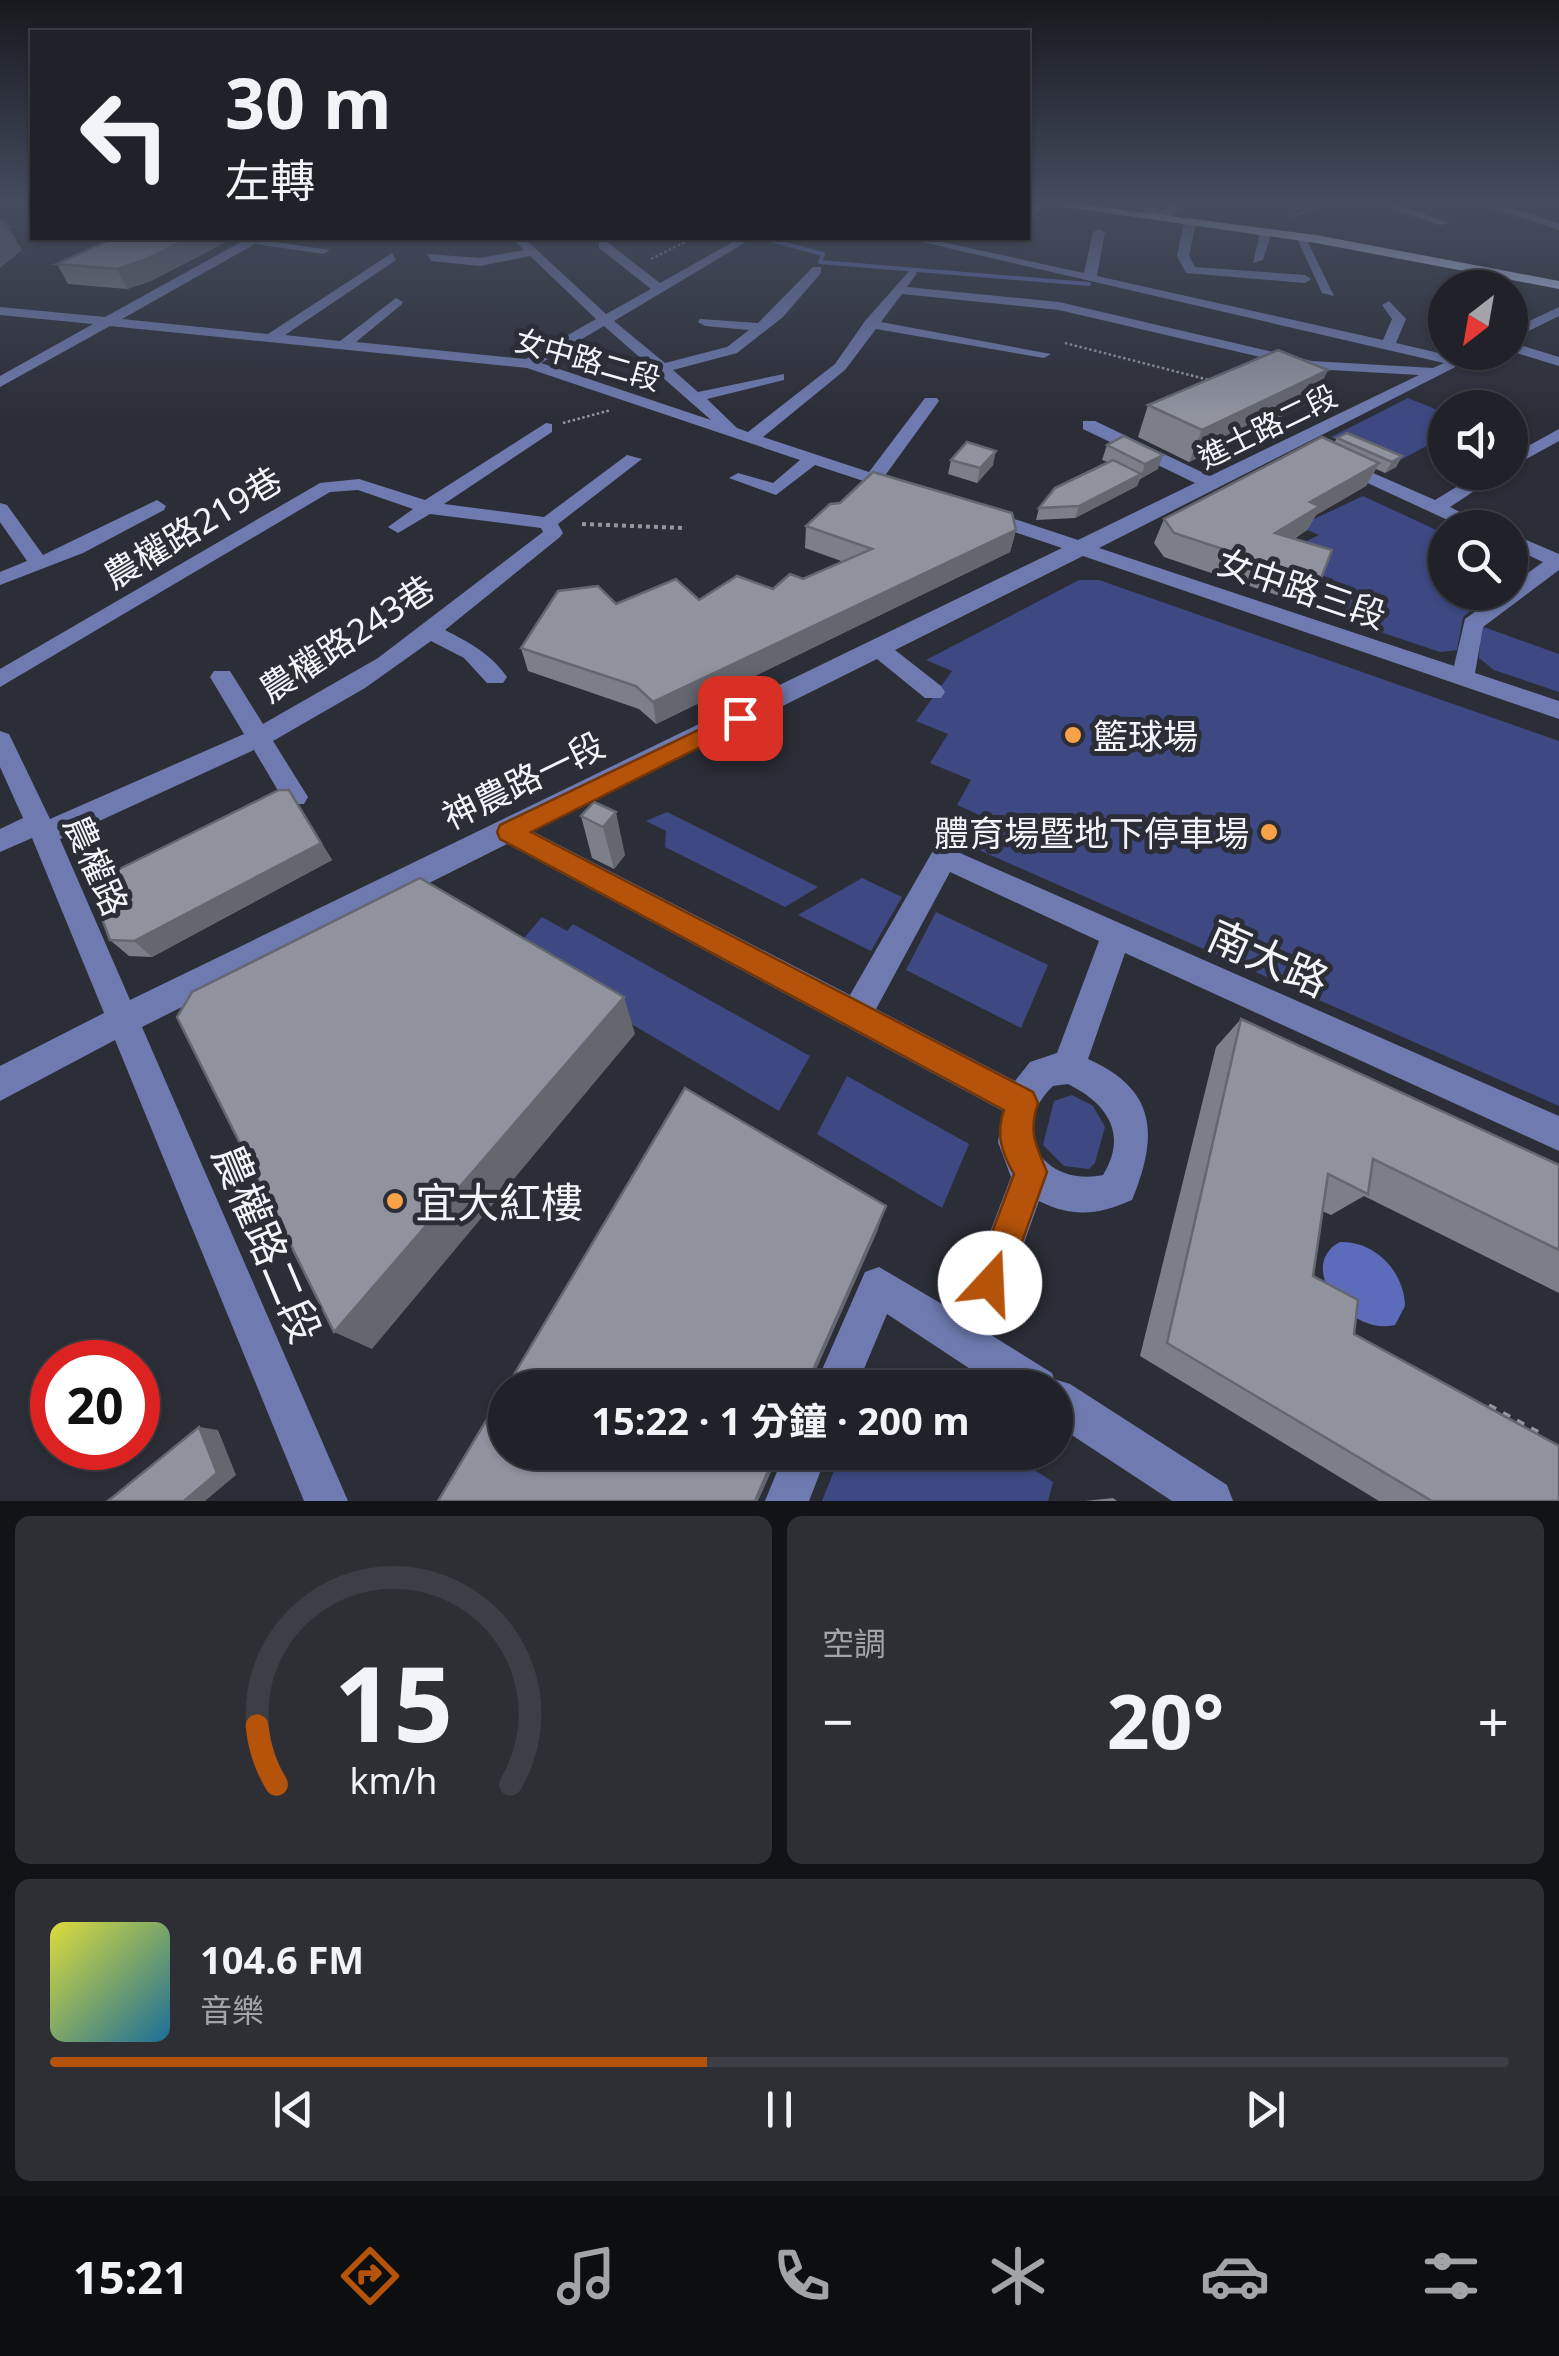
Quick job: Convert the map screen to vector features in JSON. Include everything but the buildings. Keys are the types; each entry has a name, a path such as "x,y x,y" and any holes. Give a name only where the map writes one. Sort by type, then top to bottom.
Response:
{"main road":[{"path":"1514,274 1559,282"},
{"path":"1520,274 1559,282"}],"street":[{"path":"0,382 191,274"},
{"path":"271,338 367,274"},
{"path":"467,278 470,274"},
{"path":"556,274 744,436 840,367 909,274"},
{"path":"639,274 659,289"},
{"path":"529,364 685,274"},
{"path":"664,368 732,350 778,314 813,274"},
{"path":"1077,274 1428,355"},
{"path":"1090,278 1091,274"},
{"path":"1237,274 1305,280"},
{"path":"1320,274 1330,292"},
{"path":"899,290 1060,306 1312,365 1436,373"},
{"path":"344,345 396,302"},
{"path":"1388,346 1399,319 1389,305"},
{"name":"女中路二段","path":"0,311 529,364 926,496"},
{"path":"1528,327 1559,311"},
{"path":"1214,343 1238,312"},
{"path":"705,322 761,328"},
{"path":"870,324 1044,354"},
{"path":"1528,352 1559,362"},
{"name":"進士路二段","path":"1081,548 1212,484 1313,451 1442,370"},
{"path":"696,397 779,377"},
{"path":"873,479 930,401"},
{"path":"1089,425 1212,484"},
{"path":"398,527 546,428"},
{"path":"1528,452 1559,434"},
{"path":"1313,451 1443,510"},
{"path":"738,478 776,490 812,458"},
{"path":"548,523 633,459"},
{"name":"農權路219巷","path":"0,679 326,487 359,484 429,508 548,523"},
{"path":"1436,507 1464,490"},
{"path":"0,579 76,550 157,506"},
{"path":"962,508 1081,548"},
{"path":"0,509 39,564"},
{"name":"農權路243巷","path":"0,841 41,829 256,738 329,700 429,630 553,532 548,523"},
{"name":"神農路一段","path":"0,1084 1081,548"},
{"name":"女中路三段","path":"1081,548 1559,710"},
{"path":"1463,677 1473,624 1558,561 1528,548"},
{"path":"429,630 472,652 495,677"},
{"path":"880,648 933,692"},
{"path":"222,677 295,797"},
{"name":"農權路","path":"0,740 123,1022"},
{"path":"509,832 1022,1103"},
{"name":"南大路","path":"856,1015 944,857 1559,1134"},
{"path":"1068,1068 1116,935"},
{"name":"農權路二段","path":"123,1022 326,1501"},
{"path":"1068,1068 1092,1077 1115,1094 1130,1117 1133,1140 1119,1187 1104,1196 1081,1199 1053,1190 1031,1172 1017,1148 1015,1125 1029,1087 1042,1072 1068,1068"},
{"path":"968,1343 1031,1172"},
{"path":"843,1370 879,1286 1009,1370"},
{"path":"1073,1412 1211,1501"},
{"path":"786,1501 799,1470"}],"path":[{"path":"1065,343 1215,381"},
{"path":"546,428 639,401"},
{"path":"548,523 684,528"},
{"path":"1488,1407 1543,1437"}],"shaded area":[{"path":"1408,398 1428,406 1428,445 1393,464 1331,437"},
{"path":"1363,496 1428,526 1428,610 1472,610 1463,617 1457,650 1440,652 1321,612 1333,579 1270,559 1319,535 1299,526"},
{"name":"體育場暨地下停車場","path":"1079,580 1099,580 1559,741 1559,1106 970,846 986,818 957,805 971,780 930,763 948,734 916,721 952,671 926,660"},
{"path":"1481,626 1559,654 1559,692 1494,670 1479,658"},
{"path":"667,812 818,887 785,907 665,847 666,831 646,821"},
{"path":"862,878 902,897 871,951 798,915"},
{"path":"936,912 1048,965 1021,1028 906,970"},
{"path":"542,917 567,931 573,924 810,1056 779,1111 511,953"},
{"path":"847,1076 969,1144 942,1208 817,1134"},
{"path":"1072,1095 1093,1106 1105,1127 1095,1163 1089,1169 1064,1166 1043,1145 1054,1101"},
{"path":"1340,1242 1365,1247 1393,1270 1405,1306 1395,1325 1378,1326 1361,1320 1333,1297 1323,1267 1327,1253"},
{"path":"834,1470 1034,1470 1053,1482 1048,1501 822,1501"}],"waterway":[{"path":"967,274 1089,284"}],"place":[{"name":"籃球場","path":"1073,735"},
{"name":"體育場暨地下停車場","path":"1269,832"},
{"name":"宜大紅樓","path":"395,1201"}],"route":[{"path":"740,718 509,832 1022,1103 1015,1125 1017,1148 1031,1172 990,1283"}]}
